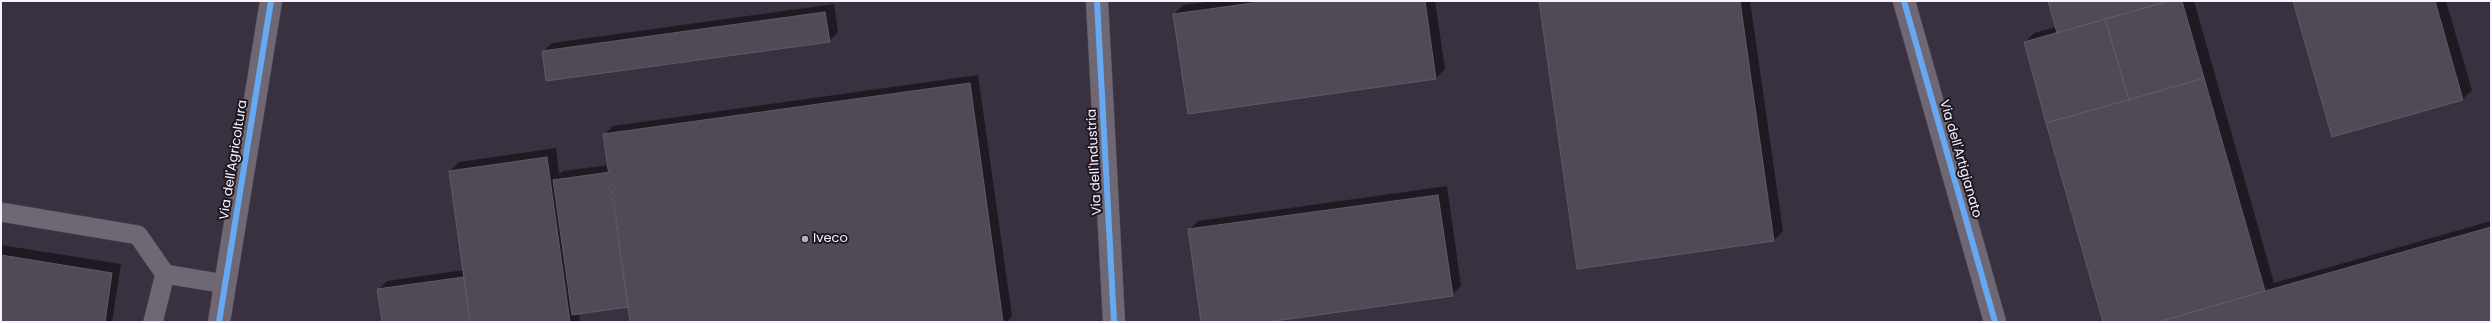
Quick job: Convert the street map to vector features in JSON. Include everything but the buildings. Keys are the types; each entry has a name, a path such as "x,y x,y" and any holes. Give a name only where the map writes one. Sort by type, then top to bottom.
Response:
{"street":[{"name":"Via dell'Agricoltura","path":"219,322 271,1"},
{"name":"Via dell'Industria","path":"1097,1 1114,322"},
{"name":"Via dell'Artigianato","path":"1904,1 1995,322"}],"lane":[{"path":"1,212 138,235 164,274 153,322"},
{"path":"164,274 225,284"}],"cycle path":[{"path":"219,322 271,1"},
{"path":"1097,1 1114,322"},
{"path":"1904,1 1995,322"}],"place":[{"name":"Iveco","path":"805,239"}]}
